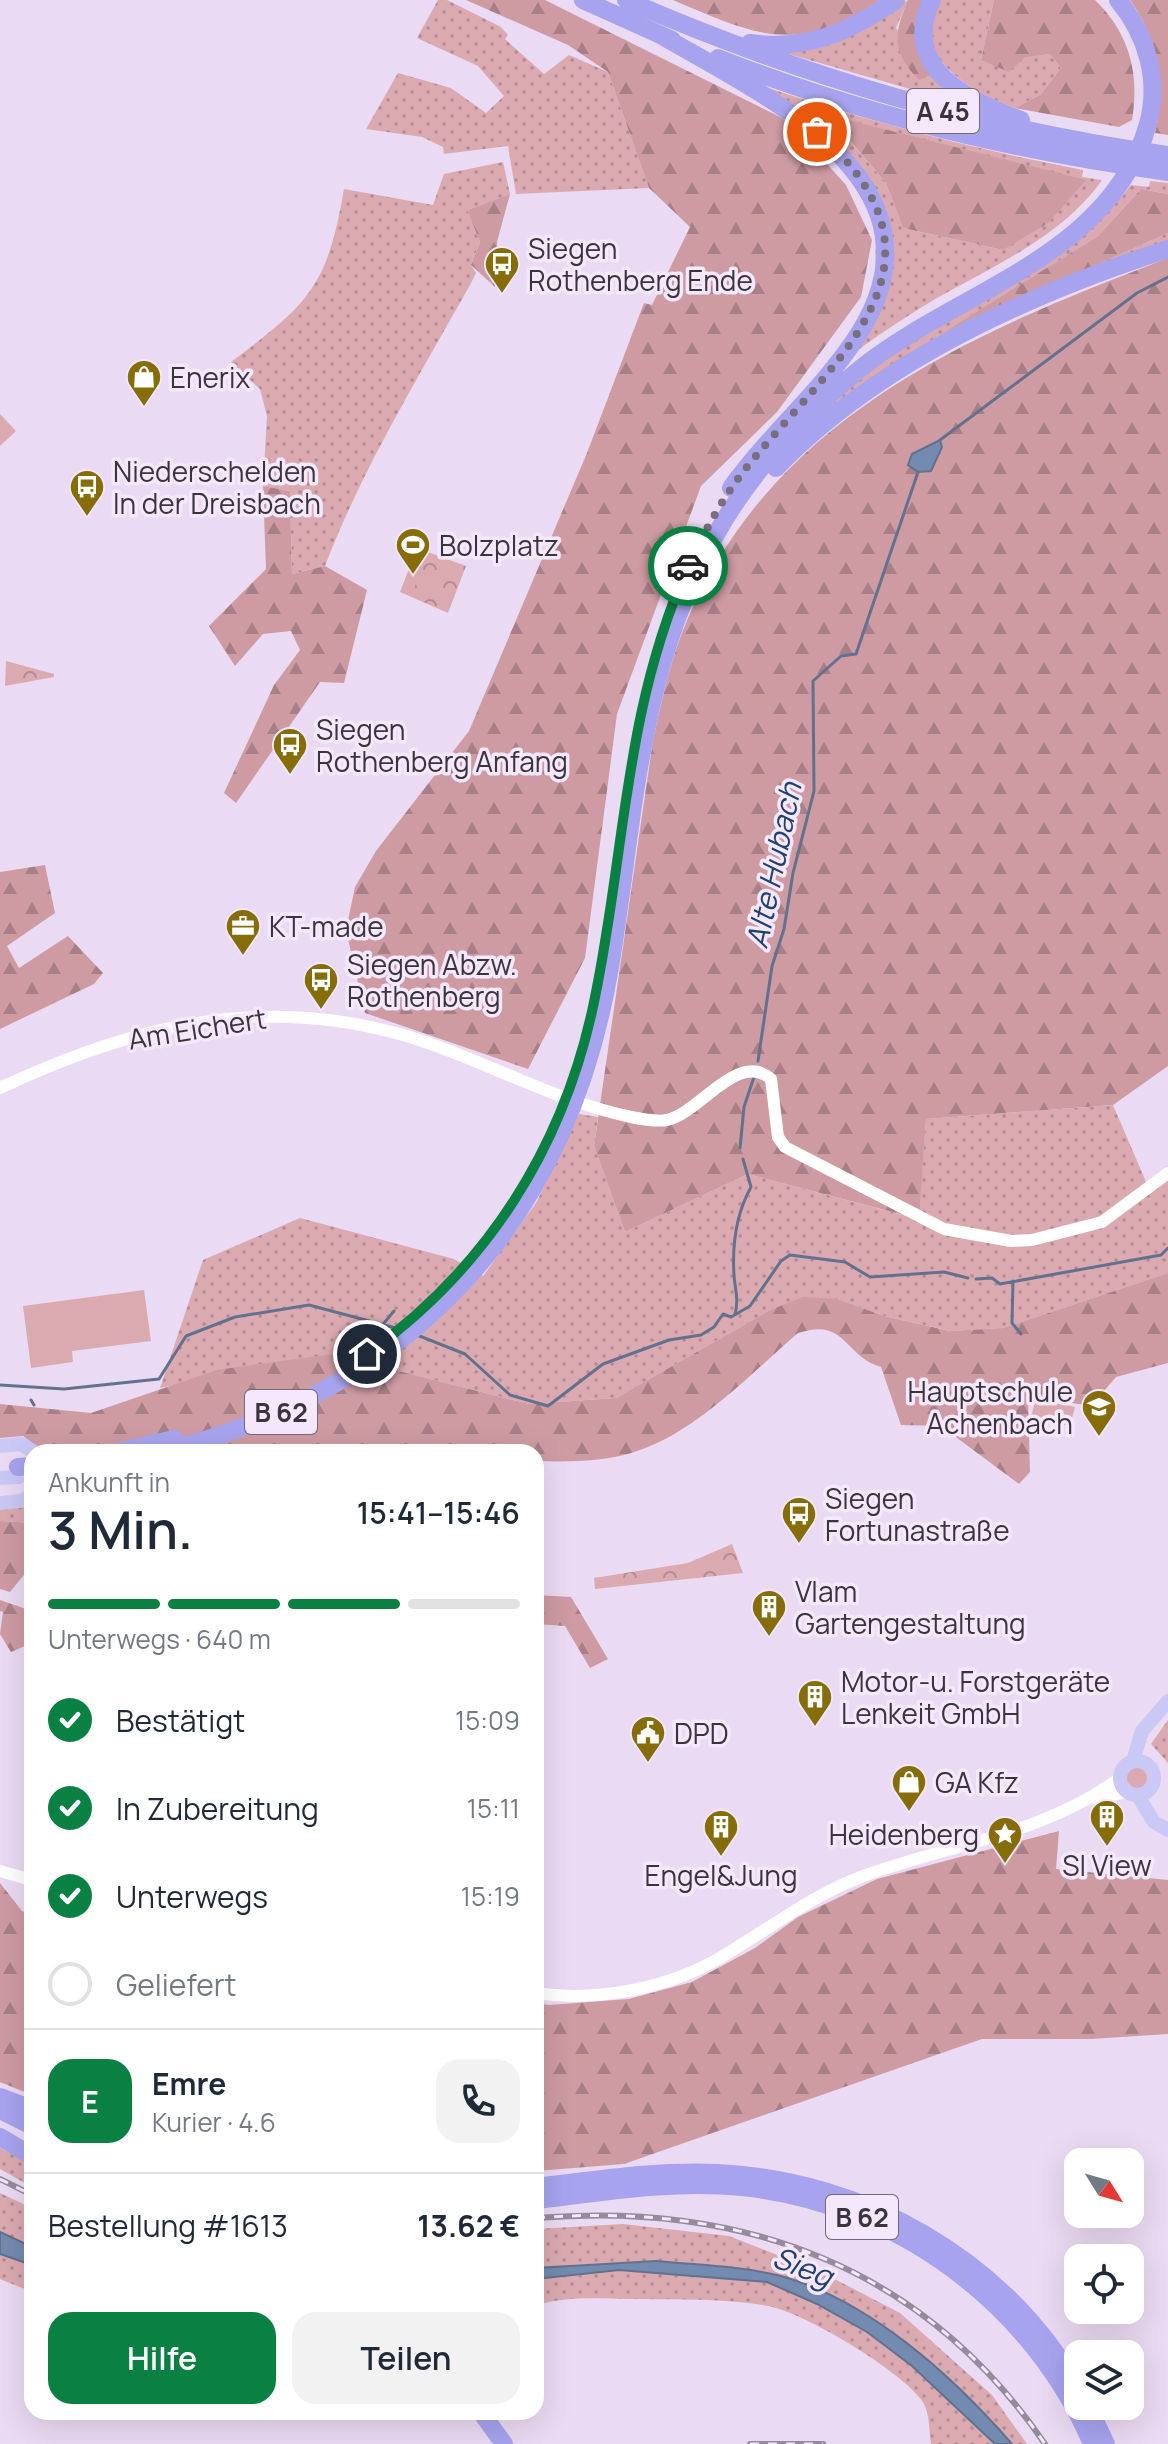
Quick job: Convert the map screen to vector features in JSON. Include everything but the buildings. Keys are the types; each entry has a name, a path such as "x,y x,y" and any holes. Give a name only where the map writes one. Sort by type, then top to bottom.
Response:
{"highway":[{"name":"A 45","path":"583,0 662,36 803,89 876,111 978,138 1101,154 1168,155"},
{"name":"A 45","path":"626,0 710,35 874,92 1013,128 1084,142 1101,154 1168,172"},
{"path":"710,35 760,45 813,42 851,28 896,0"},
{"path":"932,0 925,18 925,42 933,65 947,82 983,105 1084,142"},
{"path":"782,426 861,357 911,322 1045,243 1081,216 1111,183 1130,150 1139,121 1142,86 1137,48 1115,9 1106,0"},
{"path":"693,583 713,539 750,483 792,433 837,389 899,341 1067,240 1120,185 1146,132 1153,92 1144,42 1118,0"},
{"path":"662,36 771,99 817,132 855,169 878,211 884,241 883,271 870,313 847,352 782,426"},
{"path":"693,583 725,529 757,489 800,444 843,410 924,357 973,330 1076,283 1168,249"},
{"name":"B 62","path":"150,1444 210,1429 291,1397 367,1354 428,1304 482,1246 528,1181 563,1110 591,1035 625,786 646,685 671,606 706,530 740,476 782,426"},
{"name":"B 62","path":"189,1444 240,1429 308,1399 372,1362 435,1311 490,1252 536,1186 571,1113 616,930 633,786 647,717 665,648 693,583"},
{"path":"0,2097 24,2106"},
{"path":"0,2110 24,2122"},
{"path":"0,2127 24,2139"},
{"path":"0,2137 24,2151"},
{"name":"B 62","path":"544,2186 607,2178 714,2172 795,2182 846,2197 920,2231 986,2277 1042,2335 1064,2367"},
{"name":"B 62","path":"544,2199 622,2190 714,2185 792,2195 866,2219 935,2256 997,2305 1047,2364 1092,2444"},
{"path":"487,2420 504,2444"},
{"path":"1095,2420 1106,2444"}],"main road":[{"path":"0,1446 24,1446"},
{"path":"0,1478 20,1471"},
{"path":"0,1503 24,1499"},
{"path":"1140,1762 1152,1720 1168,1701"},
{"path":"1133,1789 1155,1775 1140,1762"},
{"path":"1140,1762 1124,1766 1133,1789 1154,1822 1165,1828"}],"street":[{"name":"Am Eichert","path":"0,1088 53,1063 126,1037 227,1018 266,1014 316,1017 410,1037 590,1109 667,1120 689,1109 735,1076 752,1069 771,1079 778,1137 785,1147 944,1229 999,1240 1032,1240 1091,1226 1116,1215 1168,1173"},
{"path":"544,1993 616,1993 689,1973 718,1959 793,1909 844,1884 1045,1822 1085,1803 1133,1789"},
{"path":"0,1871 24,1878"}],"green space":[{"path":"438,0 447,0 501,27 508,35 505,39 544,74 569,55 608,72 649,188 516,194 508,146 444,154 443,147 422,137 366,129 398,73 451,88 486,113 504,96 478,66 417,38"},
{"path":"466,0 545,0 788,121 846,185 872,240 861,297 777,412 701,486 617,714 585,958 528,1069 365,1013 346,930 355,887 376,851 469,731 587,453 644,303 652,305 690,227 649,188 608,72 568,45"},
{"path":"673,0 880,0 824,29 800,34 777,34 729,23"},
{"path":"908,0 896,28 930,75 959,103 785,53 821,47 850,36"},
{"path":"908,0 925,0 930,75 919,80 904,61 898,43 900,23"},
{"path":"941,0 994,0 981,60 1050,54 1061,68 1041,94 1015,108 981,93 948,69 937,54 931,38 932,20"},
{"path":"994,0 1095,0 1116,26 1129,55 1134,86 1132,120 1119,127 1015,108 1041,94 1061,68 1050,54 1025,57 1009,72 981,60"},
{"path":"1130,0 1168,0 1168,135 1155,133 1160,98 1158,64 1148,31"},
{"path":"742,79 911,131 1083,170 1082,177 1102,180 1068,217 1027,248 937,298 854,353 875,311 876,199","holes":["829,117 1003,250 903,228 886,183"]},
{"path":"828,115 1086,180 1048,223 1003,250 903,228 886,183"},
{"path":"503,162 510,194 467,210 480,242 471,265 476,273 470,285 374,458 325,566 292,574 290,491 263,486 267,416 260,389 231,362 279,324 310,290 330,250 344,189 433,205 444,174"},
{"path":"1150,181 1168,183 1168,194 1141,189 1098,236 951,328 1168,233 1168,244 1074,278 805,430 844,392 887,357 1049,260 1107,213 1131,185 1149,187"},
{"path":"1141,189 1168,194 1168,233 944,332 1098,236"},
{"path":"510,194 497,242 495,287 471,265 480,242 467,210"},
{"path":"1168,258 1168,1066 1113,1105 926,1119 919,1219 748,1174 625,1232 594,1146 653,740 682,633 726,547 773,486 828,434 888,389 954,351 1023,317"},
{"path":"0,414 16,431 0,446"},
{"path":"263,486 290,491 292,574 325,566 367,590 344,683 320,682 236,803 224,793 274,685 300,650 291,631 263,634 235,666 209,626 266,569"},
{"path":"417,548 466,566 448,613 400,592"},
{"name":"Bolzplatz","path":"415,556 425,560 411,596 401,592"},
{"path":"6,661 54,674 54,677 5,686"},
{"path":"45,865 55,913 7,946 19,968 68,936 103,973 94,984 0,1029 0,872"},
{"path":"1113,1105 1147,1184 1168,1180 1168,1273 1003,1328 951,1331 884,1316 838,1299 770,1310 616,1398 529,1404 332,1354 160,1388 203,1260 300,1218 454,1259 483,1276 536,1203 579,1114 598,1117 594,1146 625,1232 748,1174 918,1219 926,1119"},
{"path":"1168,1273 1168,1363 1116,1377 1091,1406 1028,1396 1030,1472 1019,1484 941,1426 901,1425 881,1367 868,1361 835,1334 814,1329 798,1333 724,1399 683,1429 640,1450 602,1459 544,1461 544,1444 34,1444 23,1436 0,1438 0,1404 91,1413 217,1370 332,1354 529,1404 616,1398 770,1310 803,1297 838,1299 884,1316 950,1331 1003,1328"},
{"path":"144,1290 151,1341 72,1351 73,1362 31,1368 23,1306"},
{"path":"1036,1399 1075,1407 1070,1426 1031,1417"},
{"path":"24,1504 24,1522 0,1521 0,1508"},
{"path":"0,1521 24,1522 24,1575 10,1592 0,1589"},
{"path":"732,1544 743,1573 595,1589 594,1578 688,1563"},
{"path":"544,1595 571,1597 608,1659 590,1668 565,1626 544,1625"},
{"path":"0,1600 24,1608 24,1646 11,1652 0,1634 3,1612 0,1611"},
{"path":"1168,1720 1168,1763 1151,1744"},
{"path":"1137,1761 1149,1766 1154,1778 1149,1790 1137,1795 1125,1790 1120,1778 1125,1766"},
{"path":"1059,1831 1056,1869 1168,1880 1168,2034 1091,2039 982,2039 624,2164 544,2170 544,2004 629,1999 692,1982 755,1948 798,1917 877,1879"},
{"path":"0,1883 24,1912 24,2092 0,2082"},
{"path":"0,2148 24,2161 24,2182 0,2169"},
{"path":"0,2193 24,2204 24,2243 0,2232"},
{"path":"623,2224 729,2236 821,2272 900,2313 992,2395 1027,2444 1012,2444 939,2372 892,2332 852,2307 810,2288 767,2275 675,2263 544,2267 544,2229"},
{"path":"0,2254 24,2262 24,2289 0,2279"},
{"path":"619,2270 767,2282 817,2304 867,2332 912,2366 995,2444 931,2444 925,2407 912,2389 852,2345 784,2311 752,2303 704,2300 588,2298 544,2303 544,2278"}],"water":[{"path":"940,440 942,447 931,471 918,472 908,465 912,454"},
{"path":"0,2232 24,2243 24,2262 0,2254"},
{"path":"656,2261 762,2272 811,2286 875,2321 906,2343 963,2392 1012,2444 995,2444 912,2366 867,2332 817,2304 767,2282 619,2270 544,2278 544,2268"}],"waterway":[{"path":"940,440 1137,293 1168,277"},
{"name":"Alte Hubach","path":"758,1061 772,966 784,929 793,873 814,791 813,681 841,656 856,654 918,472"},
{"path":"740,1148 744,1107 754,1077"},
{"path":"735,1314 735,1240 742,1208 751,1187 743,1159"},
{"path":"976,1279 992,1278 1000,1284 1161,1255 1168,1248"},
{"path":"417,1335 465,1354 510,1395 548,1406 603,1364 669,1340 701,1335 714,1327 723,1314 731,1317 750,1306 781,1261 790,1255 845,1262 870,1277 944,1272 968,1278"},
{"path":"1013,1281 1012,1323 1021,1334"},
{"path":"0,1385 64,1389 159,1379 186,1336 235,1317 309,1305 403,1330"},
{"path":"384,1323 394,1311"},
{"path":"31,1400 34,1405"}],"railway":[{"path":"0,2179 24,2191"},
{"path":"544,2218 613,2216 686,2221 757,2235 823,2258 886,2290 944,2332 997,2383 1045,2444"},
{"path":"750,2444 823,2444"}],"way so far":[{"path":"688,566 733,486 852,344 876,298 884,255 878,211 855,169 817,132"}],"place":[{"name":"Siegen Rothenberg Ende","path":"502,295"},
{"name":"Enerix","path":"144,408"},
{"name":"Niederschelden In der Dreisbach","path":"87,518"},
{"name":"Bolzplatz","path":"413,576"},
{"name":"Siegen Rothenberg Anfang","path":"290,776"},
{"name":"KT-made","path":"243,957"},
{"name":"Siegen Abzw. Rothenberg","path":"321,1011"},
{"name":"Hauptschule Achenbach","path":"1099,1438"},
{"name":"Siegen Fortunastraße","path":"799,1545"},
{"name":"Vlam Gartengestaltung","path":"769,1638"},
{"name":"Motor-u. Forstgeräte Lenkeit GmbH","path":"815,1728"},
{"name":"DPD","path":"648,1764"},
{"name":"GA Kfz","path":"909,1813"},
{"name":"SI View","path":"1107,1848"},
{"name":"Engel&Jung","path":"721,1858"},
{"name":"Heidenberg","path":"1005,1865"}],"route":[{"path":"367,1354 428,1304 465,1267 499,1225 528,1181 563,1110 595,1000 625,786 646,685 657,645 688,566"}],"water label":[{"name":"Sieg","path":"803,2266"}]}
